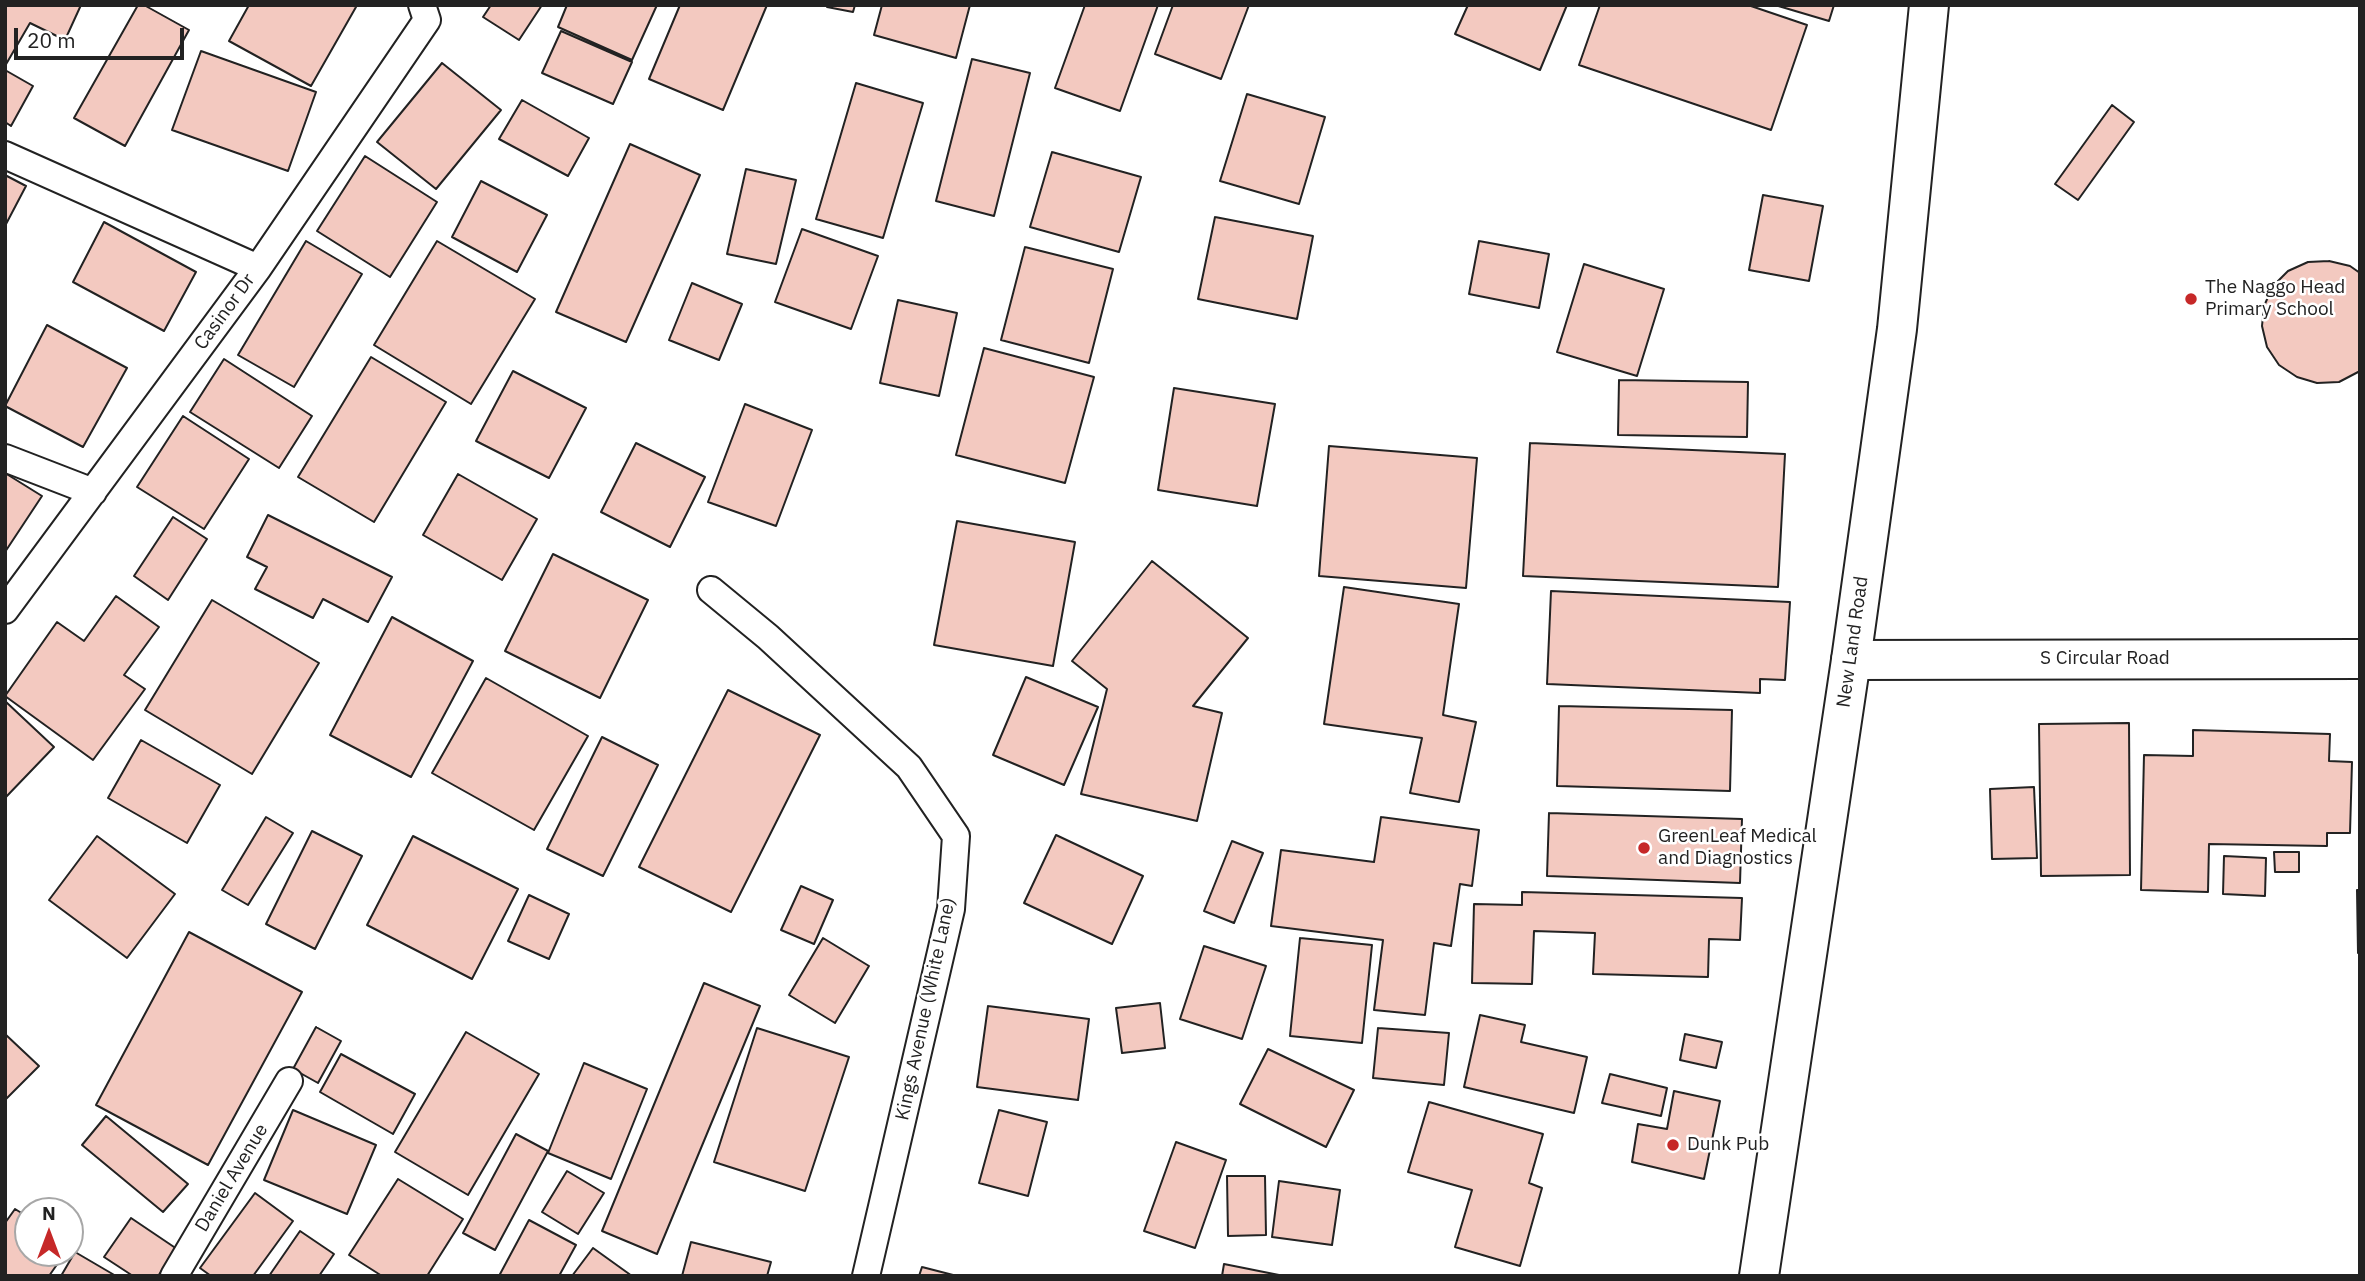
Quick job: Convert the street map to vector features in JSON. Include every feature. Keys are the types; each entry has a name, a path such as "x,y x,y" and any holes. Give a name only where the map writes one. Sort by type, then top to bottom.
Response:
{"street":[{"name":"New Land Road","path":"1759,1276 1851,660 1897,329 1929,5"},
{"name":"S Circular Road","path":"1851,660 2360,659"}],"lane":[{"name":"Casinor Dr","path":"5,610 258,268 428,20 422,5"},
{"path":"5,155 258,268"},
{"path":"5,458 93,492"},
{"name":"Kings Avenue (White Lane)","path":"711,590 768,637 909,766 956,836 951,909 866,1276"},
{"name":"Daniel Avenue","path":"174,1276 289,1081"}],"building":[{"path":"5,5 81,5 65,40 30,23 5,66"},
{"path":"138,5 144,5 189,30 125,146 74,118"},
{"path":"249,5 356,7 311,86 229,41"},
{"path":"491,5 542,5 519,40 483,17"},
{"path":"567,5 657,5 632,60 558,27"},
{"path":"680,5 767,5 723,110 649,79"},
{"path":"855,5 853,12 827,7"},
{"path":"882,5 970,5 956,58 874,35"},
{"path":"1085,5 1158,5 1120,111 1055,88"},
{"path":"1173,5 1249,5 1221,79 1155,54"},
{"path":"1468,5 1567,5 1540,70 1455,34"},
{"path":"1600,5 1748,5 1807,25 1771,130 1579,65"},
{"path":"1775,5 1834,5 1829,21"},
{"path":"561,31 632,62 613,104 542,73"},
{"path":"201,51 316,92 288,171 172,130"},
{"path":"972,59 1030,73 994,216 936,201"},
{"path":"442,63 501,110 436,189 377,142"},
{"path":"5,70 33,86 11,126 5,122"},
{"path":"856,83 923,103 883,238 816,219"},
{"path":"1247,94 1325,117 1299,204 1220,181"},
{"path":"522,100 589,138 568,176 499,139"},
{"path":"2112,105 2134,122 2078,200 2055,184"},
{"path":"630,144 700,175 626,342 556,312"},
{"path":"1052,152 1141,177 1119,252 1030,227"},
{"path":"365,156 437,202 390,277 317,231"},
{"path":"746,169 796,180 776,264 727,254"},
{"path":"5,175 26,186 5,226"},
{"path":"481,181 547,215 517,272 452,237"},
{"path":"1763,195 1823,206 1809,281 1749,270"},
{"path":"1215,217 1313,236 1297,319 1198,299"},
{"path":"104,222 196,272 164,331 73,282"},
{"path":"802,229 878,256 851,329 775,302"},
{"path":"306,241 362,274 294,387 238,355"},
{"path":"437,241 535,299 471,404 374,345"},
{"path":"1479,241 1549,254 1539,308 1469,294"},
{"path":"1025,247 1113,269 1089,363 1001,340"},
{"path":"2329,261 2350,266 2360,273 2360,371 2339,382 2317,383 2297,377 2279,365 2267,347 2262,326 2264,306 2273,286 2288,271 2308,262"},
{"path":"1584,264 1664,289 1637,376 1557,352"},
{"path":"692,283 742,304 719,360 669,340"},
{"path":"898,300 957,313 939,396 880,383"},
{"path":"47,325 127,368 83,447 5,406"},
{"path":"984,348 1094,377 1065,483 956,455"},
{"path":"371,357 446,402 374,522 298,477"},
{"path":"224,359 312,416 279,468 190,412"},
{"path":"513,371 586,408 549,478 476,441"},
{"path":"1619,380 1748,382 1747,437 1618,435"},
{"path":"1174,388 1275,404 1257,506 1158,490"},
{"path":"745,404 812,430 776,526 708,502"},
{"path":"183,416 249,459 204,529 137,487"},
{"path":"636,443 705,477 670,547 601,512"},
{"path":"1530,443 1785,454 1778,587 1523,576"},
{"path":"1329,446 1477,458 1466,588 1319,576"},
{"path":"5,473 42,496 5,552"},
{"path":"458,474 537,519 502,580 423,535"},
{"path":"268,515 392,577 368,622 323,599 313,618 255,589 267,567 247,557"},
{"path":"173,517 207,539 168,600 134,576"},
{"path":"957,521 1075,542 1053,666 934,645"},
{"path":"553,554 648,600 600,698 505,651"},
{"path":"1152,561 1248,638 1193,706 1222,713 1197,821 1081,794 1107,689 1072,661"},
{"path":"1344,587 1459,604 1443,715 1476,722 1459,802 1410,793 1422,738 1324,724"},
{"path":"1551,591 1790,602 1785,680 1760,679 1760,693 1547,684"},
{"path":"116,596 159,627 124,675 145,689 93,760 5,696 57,622 84,641"},
{"path":"212,600 319,663 252,774 145,710"},
{"path":"392,617 473,661 411,777 330,735"},
{"path":"1026,677 1098,707 1064,785 993,755"},
{"path":"486,678 588,736 534,830 432,773"},
{"path":"728,690 820,735 731,912 639,867"},
{"path":"5,701 54,747 5,798"},
{"path":"1559,706 1732,710 1730,791 1557,786"},
{"path":"2129,723 2130,875 2041,876 2039,724"},
{"path":"2193,730 2330,734 2329,761 2352,762 2350,833 2327,833 2327,846 2209,844 2208,892 2141,890 2144,755 2193,756"},
{"path":"602,737 658,765 603,876 547,849"},
{"path":"141,740 220,785 187,843 108,798"},
{"path":"2034,787 2037,858 1992,859 1990,789"},
{"name":"GreenLeaf Medical and Diagnostics","path":"1549,813 1742,819 1740,883 1547,876"},
{"path":"266,817 293,833 248,905 222,890"},
{"path":"1381,817 1479,830 1472,886 1460,884 1451,946 1434,943 1425,1015 1374,1010 1383,940 1271,926 1281,850 1374,862"},
{"path":"312,831 362,856 315,949 266,924"},
{"path":"1056,835 1143,876 1112,944 1024,903"},
{"path":"97,836 175,894 127,958 49,900"},
{"path":"413,836 518,889 472,979 367,925"},
{"path":"1232,841 1263,853 1234,923 1204,911"},
{"path":"2274,852 2299,852 2299,872 2275,872"},
{"path":"2224,856 2266,858 2265,896 2223,894"},
{"path":"801,886 833,900 814,944 781,930"},
{"path":"2357,890 2360,890 2360,953 2358,953"},
{"path":"1522,892 1742,898 1740,940 1709,939 1708,977 1593,974 1595,933 1534,931 1532,984 1472,983 1474,904 1522,905"},
{"path":"529,895 569,914 549,959 508,941"},
{"path":"189,932 302,992 208,1165 96,1105"},
{"path":"823,938 869,966 835,1023 789,995"},
{"path":"1300,938 1372,945 1362,1043 1290,1036"},
{"path":"1204,946 1266,966 1242,1039 1180,1019"},
{"path":"704,983 760,1006 657,1254 602,1231"},
{"path":"1160,1003 1165,1048 1122,1053 1116,1008"},
{"path":"988,1006 1089,1019 1078,1100 977,1087"},
{"path":"1480,1015 1525,1025 1521,1042 1587,1057 1574,1113 1464,1087"},
{"path":"316,1027 341,1041 318,1083 293,1069"},
{"path":"757,1028 849,1057 805,1191 714,1162"},
{"path":"1378,1028 1449,1033 1444,1085 1373,1078"},
{"path":"466,1032 539,1074 468,1195 395,1152"},
{"path":"5,1034 39,1066 5,1100"},
{"path":"1685,1034 1722,1042 1716,1068 1680,1060"},
{"path":"1268,1049 1354,1090 1326,1147 1240,1104"},
{"path":"341,1054 415,1094 393,1134 320,1092"},
{"path":"584,1063 647,1089 611,1179 548,1153"},
{"path":"1610,1074 1667,1088 1661,1116 1602,1103"},
{"name":"Dunk Pub","path":"1674,1091 1720,1101 1704,1179 1632,1162 1638,1124 1667,1129"},
{"path":"1429,1102 1543,1134 1529,1183 1542,1188 1520,1266 1455,1247 1472,1190 1408,1172"},
{"path":"293,1110 376,1145 347,1214 264,1180"},
{"path":"999,1110 1047,1122 1028,1196 979,1183"},
{"path":"106,1116 188,1184 163,1212 82,1145"},
{"path":"516,1134 548,1151 495,1250 463,1233"},
{"path":"1176,1142 1226,1160 1195,1248 1144,1231"},
{"path":"567,1171 604,1193 578,1234 542,1212"},
{"path":"1227,1176 1265,1176 1266,1235 1228,1236"},
{"path":"398,1179 463,1219 427,1276 382,1276 349,1255"},
{"path":"1279,1181 1340,1190 1332,1245 1272,1237"},
{"path":"255,1193 293,1221 253,1276 211,1276 200,1268"},
{"path":"14,1210 14,1267 55,1267 49,1276 5,1276 5,1223"},
{"path":"131,1218 177,1249 158,1276 133,1276 104,1257"},
{"path":"529,1220 576,1245 559,1276 499,1276"},
{"path":"300,1231 334,1254 319,1276 269,1276"},
{"path":"691,1242 771,1262 767,1276 682,1276"},
{"path":"593,1248 632,1276 572,1276"},
{"path":"84,1257 116,1276 61,1276 66,1267 84,1267"},
{"path":"1224,1264 1284,1276 1222,1276"},
{"path":"922,1267 957,1276 919,1276"}],"place":[{"name":"The Naggo Head Primary School","path":"2191,299"},
{"name":"GreenLeaf Medical and Diagnostics","path":"1644,848"},
{"name":"Dunk Pub","path":"1673,1145"}]}
